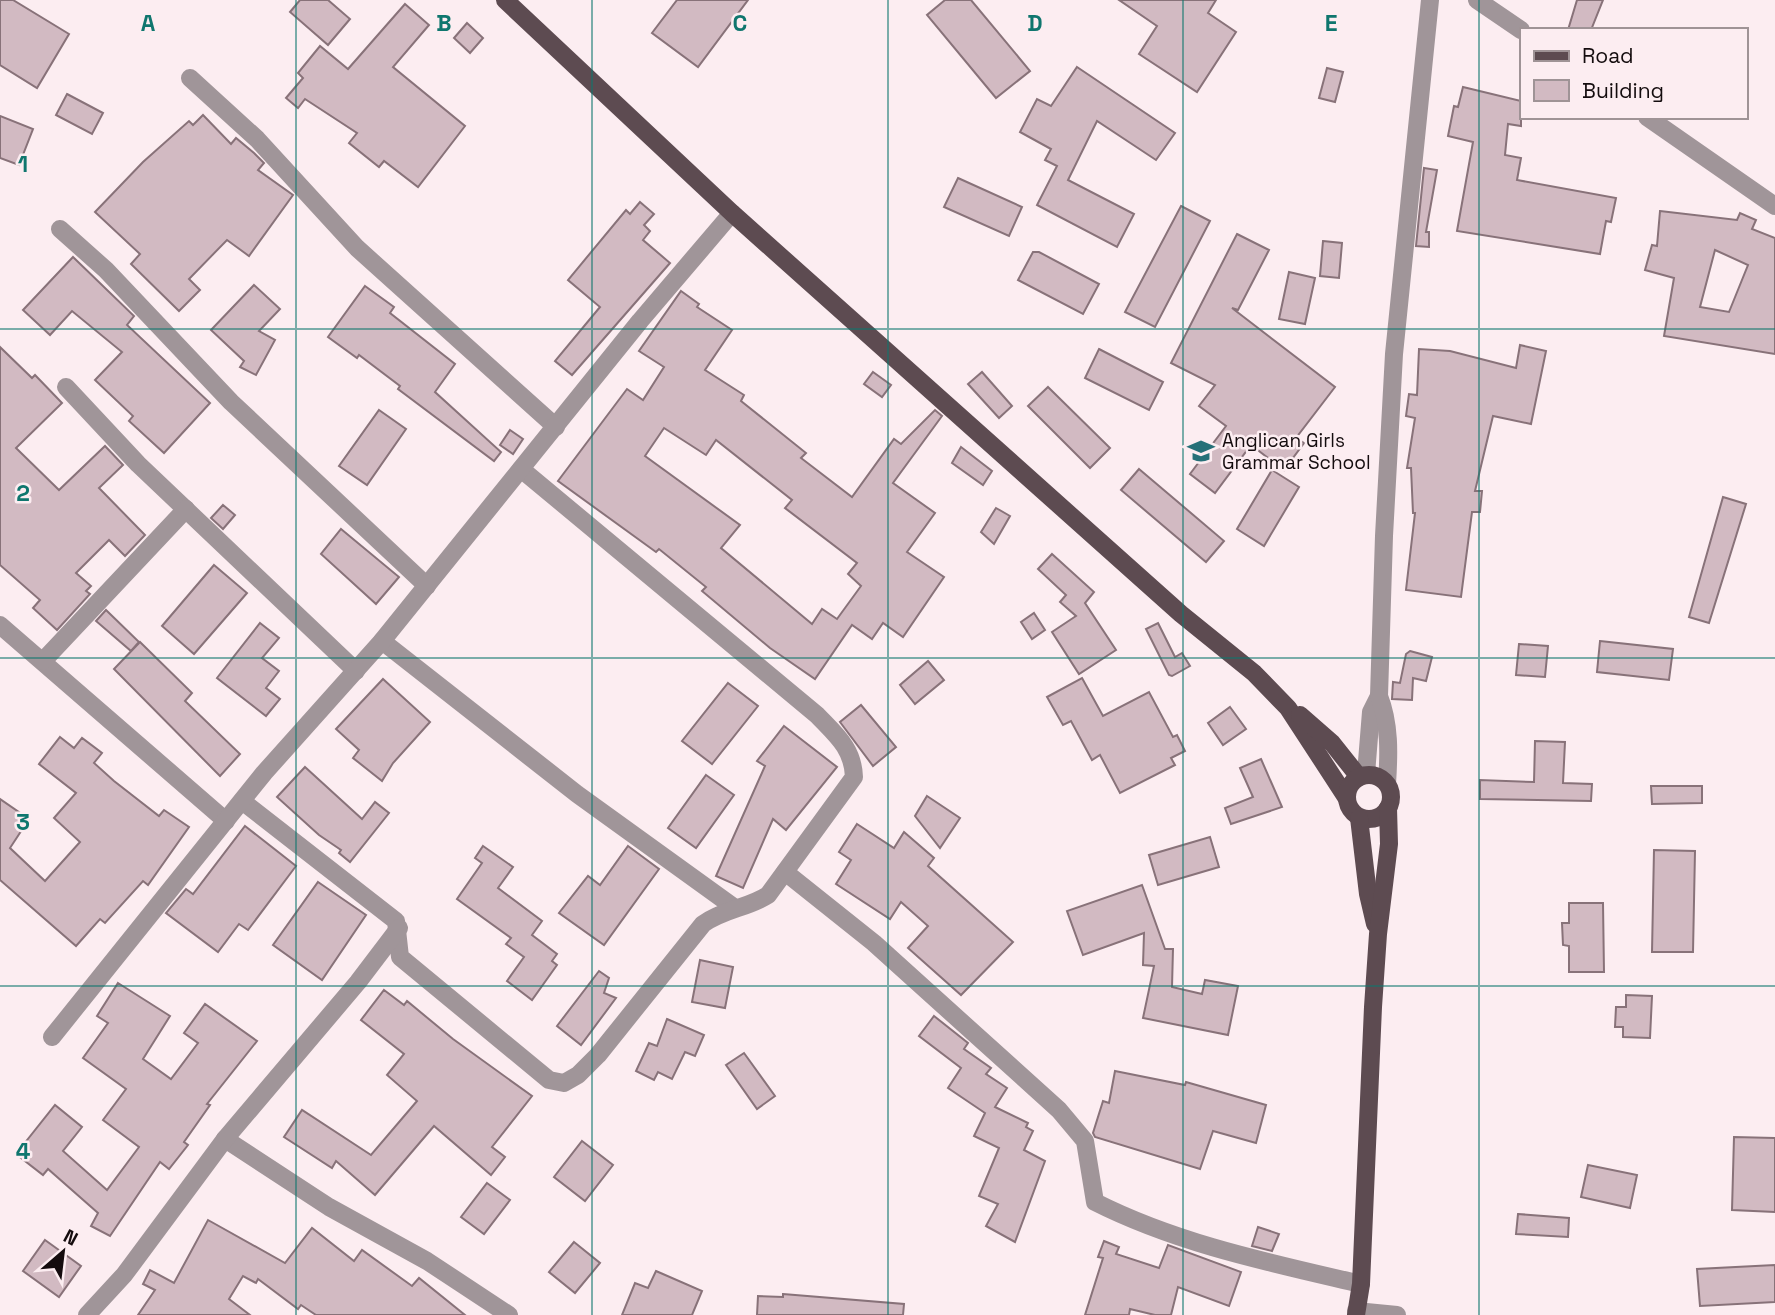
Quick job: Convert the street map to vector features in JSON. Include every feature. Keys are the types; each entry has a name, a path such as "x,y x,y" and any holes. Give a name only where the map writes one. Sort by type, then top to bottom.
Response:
{"main road":[{"path":"505,0 732,213 1181,614 1254,673 1288,708 1325,736 1362,775 1379,777 1387,784 1391,796 1388,808 1390,844 1378,934 1361,1284 1356,1313"},
{"path":"1288,708 1346,797"},
{"path":"1362,775 1347,789 1346,797 1347,805 1359,818 1367,894 1378,934"},
{"path":"1359,818 1376,819 1388,808"}],"street":[{"path":"1387,784 1389,756 1385,712 1379,696 1384,536 1394,354 1430,0"},
{"path":"1477,0 1520,29"},
{"path":"190,78 257,139 357,248 555,427"},
{"path":"1650,119 1775,206"},
{"path":"52,1037 242,801 382,641 732,213"},
{"path":"61,229 106,270 231,402 426,586"},
{"path":"66,387 186,509 356,671"},
{"path":"399,928 396,942 400,957 549,1080 564,1083 598,1055 704,924 718,914 755,903 768,895 854,777 854,762 847,746 817,715 522,469"},
{"path":"43,661 186,509"},
{"path":"0,625 226,821"},
{"path":"382,641 577,794 734,908"},
{"path":"1362,775 1371,712 1379,696"},
{"path":"242,801 333,875 384,910 399,928"},
{"path":"785,872 874,943 1059,1110 1085,1141 1095,1202 1126,1217 1226,1252 1361,1284"},
{"path":"87,1315 99,1307 152,1240 225,1139 358,982 399,928"},
{"path":"225,1139 329,1207 427,1261 509,1315"},
{"path":"1356,1313 1397,1315"}],"building":[{"path":"0,0 13,0 69,34 37,88 0,65"},
{"path":"300,0 328,0 350,19 328,45 290,12"},
{"path":"677,0 748,0 698,67 652,33"},
{"path":"945,0 971,0 1030,71 996,98 927,15"},
{"path":"1119,0 1216,0 1208,13 1236,32 1197,92 1139,54 1157,26"},
{"path":"1577,0 1603,0 1592,28 1569,28"},
{"path":"405,4 429,25 393,67 465,126 418,187 384,161 379,167 349,143 357,133 305,99 298,108 286,98 303,78 298,73 320,46 348,69"},
{"path":"467,23 483,38 470,53 454,38"},
{"path":"1077,67 1175,133 1156,160 1097,121 1068,180 1134,214 1117,247 1037,205 1057,166 1045,160 1051,149 1020,132 1037,99 1051,106"},
{"path":"1327,68 1343,72 1335,102 1319,98"},
{"path":"1463,87 1520,101 1521,126 1508,124 1505,155 1521,158 1517,180 1616,198 1611,222 1606,221 1600,254 1457,231 1473,142 1448,136 1454,106 1458,107"},
{"path":"67,94 103,113 92,134 56,115"},
{"path":"203,115 231,144 236,138 254,153 264,163 258,170 293,195 249,256 227,240 189,279 200,290 179,311 131,264 140,254 95,212 143,162 189,121 193,125"},
{"path":"0,116 33,129 19,165 0,158"},
{"path":"1424,168 1437,170 1426,232 1429,232 1429,247 1416,246"},
{"path":"958,178 1022,207 1009,236 944,207"},
{"path":"640,202 654,214 644,225 650,231 643,240 670,263 572,375 555,361 600,307 568,280 626,210 630,214"},
{"path":"1181,206 1210,221 1155,327 1125,312"},
{"path":"1660,211 1737,220 1740,213 1756,220 1752,229 1775,238 1775,354 1664,336 1674,278 1645,270 1652,245 1657,246","holes":["1715,250 1748,265 1729,312 1700,307"]},
{"path":"1237,234 1269,250 1238,310 1232,308 1335,387 1296,438 1304,443 1284,470 1251,445 1215,493 1190,474 1226,426 1199,406 1215,385 1171,363"},
{"path":"1323,241 1342,243 1339,278 1320,276"},
{"path":"1033,252 1039,252 1099,284 1083,314 1018,280"},
{"path":"73,257 134,316 127,325 210,403 164,453 129,421 133,416 95,380 122,352 72,311 50,335 23,310"},
{"path":"1289,272 1315,278 1305,324 1279,319"},
{"path":"254,285 280,309 259,331 275,340 256,375 240,367 244,361 211,330"},
{"path":"365,286 394,307 390,313 455,364 435,392 501,452 494,461 398,389 400,386 359,355 357,358 328,337"},
{"path":"681,291 699,304 697,307 732,330 705,370 744,395 741,401 806,453 801,458 852,497 894,439 901,444 935,410 942,416 893,483 935,513 907,552 944,577 903,637 883,623 872,639 852,625 815,679 770,648 702,591 706,587 659,549 656,552 558,481 627,389 643,400 664,367 639,351","holes":["664,428 706,455 716,440 792,500 785,508 857,563 848,574 861,586 837,619 822,609 812,624 721,548 740,525 645,456"]},
{"path":"1520,345 1546,351 1531,424 1493,416 1475,491 1482,491 1480,512 1472,512 1461,597 1406,590 1415,513 1411,468 1407,468 1415,418 1406,416 1409,394 1417,395 1419,349 1450,351 1516,368"},
{"path":"0,347 32,378 35,375 62,403 16,448 59,490 105,446 123,465 99,488 145,535 125,556 109,540 76,573 91,586 86,591 90,594 57,630 33,608 40,600 0,565"},
{"path":"1099,349 1163,382 1149,410 1085,378"},
{"path":"873,372 891,385 882,397 864,384"},
{"path":"982,372 1012,406 999,418 968,384"},
{"path":"1048,387 1110,448 1090,468 1028,406"},
{"path":"379,410 406,429 367,485 339,466"},
{"path":"510,430 523,439 513,454 500,445"},
{"path":"961,447 992,471 983,485 952,463"},
{"path":"1139,469 1224,541 1206,562 1121,490"},
{"path":"1272,470 1299,487 1264,546 1237,529"},
{"path":"1723,497 1746,504 1709,623 1689,617"},
{"path":"223,505 235,515 223,529 211,518"},
{"path":"996,508 1010,516 994,544 981,532"},
{"path":"341,529 399,577 376,604 321,554"},
{"path":"1052,554 1094,592 1085,603 1116,650 1079,674 1052,632 1076,616 1060,602 1066,595 1038,569"},
{"path":"214,565 247,593 194,654 162,626"},
{"path":"106,610 139,642 131,651 96,621"},
{"path":"1034,613 1045,630 1032,639 1021,622"},
{"path":"260,623 279,638 262,658 279,671 266,688 280,699 266,716 217,678"},
{"path":"1158,623 1175,657 1182,653 1190,666 1172,676 1169,675 1146,629"},
{"path":"1600,641 1673,649 1669,680 1597,672"},
{"path":"140,642 192,693 185,701 240,754 220,776 114,669"},
{"path":"1519,644 1548,646 1545,677 1516,675"},
{"path":"1410,651 1432,657 1426,681 1413,678 1412,700 1392,699 1393,682 1400,683 1406,654"},
{"path":"928,661 944,680 915,704 900,685"},
{"path":"1082,678 1103,716 1149,692 1173,737 1177,735 1185,751 1171,758 1175,765 1120,793 1100,755 1092,760 1071,721 1063,725 1047,697"},
{"path":"383,679 430,722 393,763 382,781 353,758 359,750 336,729"},
{"path":"728,683 758,706 712,764 682,741"},
{"path":"861,705 896,747 873,766 840,722"},
{"path":"1230,707 1246,729 1223,745 1208,723"},
{"path":"784,726 837,767 786,830 773,819 743,888 716,876 765,766 757,761"},
{"path":"60,737 74,748 82,738 102,753 94,763 114,781 159,816 164,810 189,827 148,885 143,881 105,923 100,919 76,946 0,880 0,799 29,819 10,848 45,881 80,842 54,818 76,793 39,764"},
{"path":"1535,741 1565,742 1563,783 1592,784 1591,801 1480,799 1480,780 1534,782"},
{"path":"1261,759 1282,807 1231,824 1225,808 1253,797 1240,768"},
{"path":"305,767 362,819 375,802 389,813 350,862 339,853 341,850 319,835 277,797"},
{"path":"706,775 734,795 696,848 668,828"},
{"path":"1651,786 1702,786 1702,803 1652,804"},
{"path":"927,796 960,818 940,848 915,816"},
{"path":"857,824 894,848 904,832 934,858 928,866 1013,942 961,995 908,948 928,926 901,902 890,919 836,884 851,860 839,852"},
{"path":"245,826 296,866 248,930 239,924 218,952 166,913 186,889 193,894"},
{"path":"1210,837 1219,867 1158,885 1149,855"},
{"path":"483,846 513,867 498,888 542,921 532,935 557,954 552,961 557,965 532,1000 507,981 524,957 506,944 511,938 457,899 482,863 475,858"},
{"path":"628,846 659,869 604,945 559,913 588,876 600,885"},
{"path":"1654,850 1695,851 1693,952 1652,952"},
{"path":"318,882 366,915 322,980 273,945"},
{"path":"1142,885 1165,949 1173,949 1172,987 1202,994 1205,980 1238,986 1228,1035 1143,1018 1154,966 1143,965 1144,933 1083,955 1067,911"},
{"path":"1569,903 1603,903 1604,972 1569,972 1569,946 1563,945 1562,923 1569,923"},
{"path":"700,960 733,967 725,1008 692,1002"},
{"path":"599,971 609,978 604,993 616,998 581,1045 557,1026"},
{"path":"118,983 170,1016 143,1059 171,1079 198,1043 184,1033 205,1004 257,1041 207,1104 210,1105 184,1142 188,1145 169,1169 160,1162 110,1236 91,1226 98,1213 48,1169 43,1175 16,1154 55,1105 82,1127 63,1151 107,1190 139,1147 103,1120 126,1089 83,1058 108,1023 97,1016"},
{"path":"384,990 404,1005 407,1001 453,1039 532,1096 492,1147 505,1157 491,1175 434,1126 375,1195 336,1161 332,1168 284,1137 302,1110 371,1155 417,1101 387,1075 404,1054 361,1020"},
{"path":"1626,995 1652,996 1650,1038 1623,1037 1623,1027 1615,1027 1616,1007 1626,1007"},
{"path":"934,1016 968,1043 964,1049 991,1068 986,1074 1007,1088 995,1107 1028,1123 1026,1127 1033,1131 1024,1150 1045,1161 1015,1242 986,1226 998,1204 979,1196 999,1148 974,1136 985,1113 948,1088 961,1068 919,1036"},
{"path":"667,1019 704,1035 695,1056 685,1052 672,1079 658,1072 654,1080 636,1071 649,1043 657,1046"},
{"path":"744,1053 775,1096 757,1109 726,1065"},
{"path":"1115,1071 1185,1085 1186,1082 1266,1105 1256,1143 1213,1131 1200,1169 1095,1137 1093,1133 1103,1101 1109,1103"},
{"path":"1734,1137 1775,1138 1775,1212 1732,1210"},
{"path":"582,1141 613,1165 585,1201 554,1177"},
{"path":"1588,1165 1637,1175 1630,1208 1581,1197"},
{"path":"487,1183 510,1200 484,1234 461,1217"},
{"path":"1518,1214 1569,1218 1568,1237 1516,1234"},
{"path":"208,1220 285,1263 312,1228 354,1261 362,1250 412,1286 419,1278 465,1315 316,1315 301,1305 298,1309 258,1279 256,1283 243,1276 229,1299 250,1315 138,1315 155,1290 143,1284 150,1270 174,1283"},
{"path":"1258,1227 1279,1234 1272,1251 1252,1246"},
{"path":"45,1240 81,1266 59,1297 23,1271"},
{"path":"1104,1241 1119,1247 1116,1254 1159,1268 1168,1245 1241,1272 1229,1306 1178,1287 1171,1315 1155,1315 1130,1309 1129,1315 1085,1315 1103,1258 1098,1257"},
{"path":"574,1242 600,1263 575,1293 549,1272"},
{"path":"1775,1265 1775,1302 1700,1306 1697,1269"},
{"path":"656,1271 702,1291 692,1315 622,1315 635,1283 648,1288"},
{"path":"783,1294 904,1304 903,1315 757,1315 758,1296 783,1297"}],"place":[{"name":"Anglican Girls Grammar School","path":"1201,451"}]}
